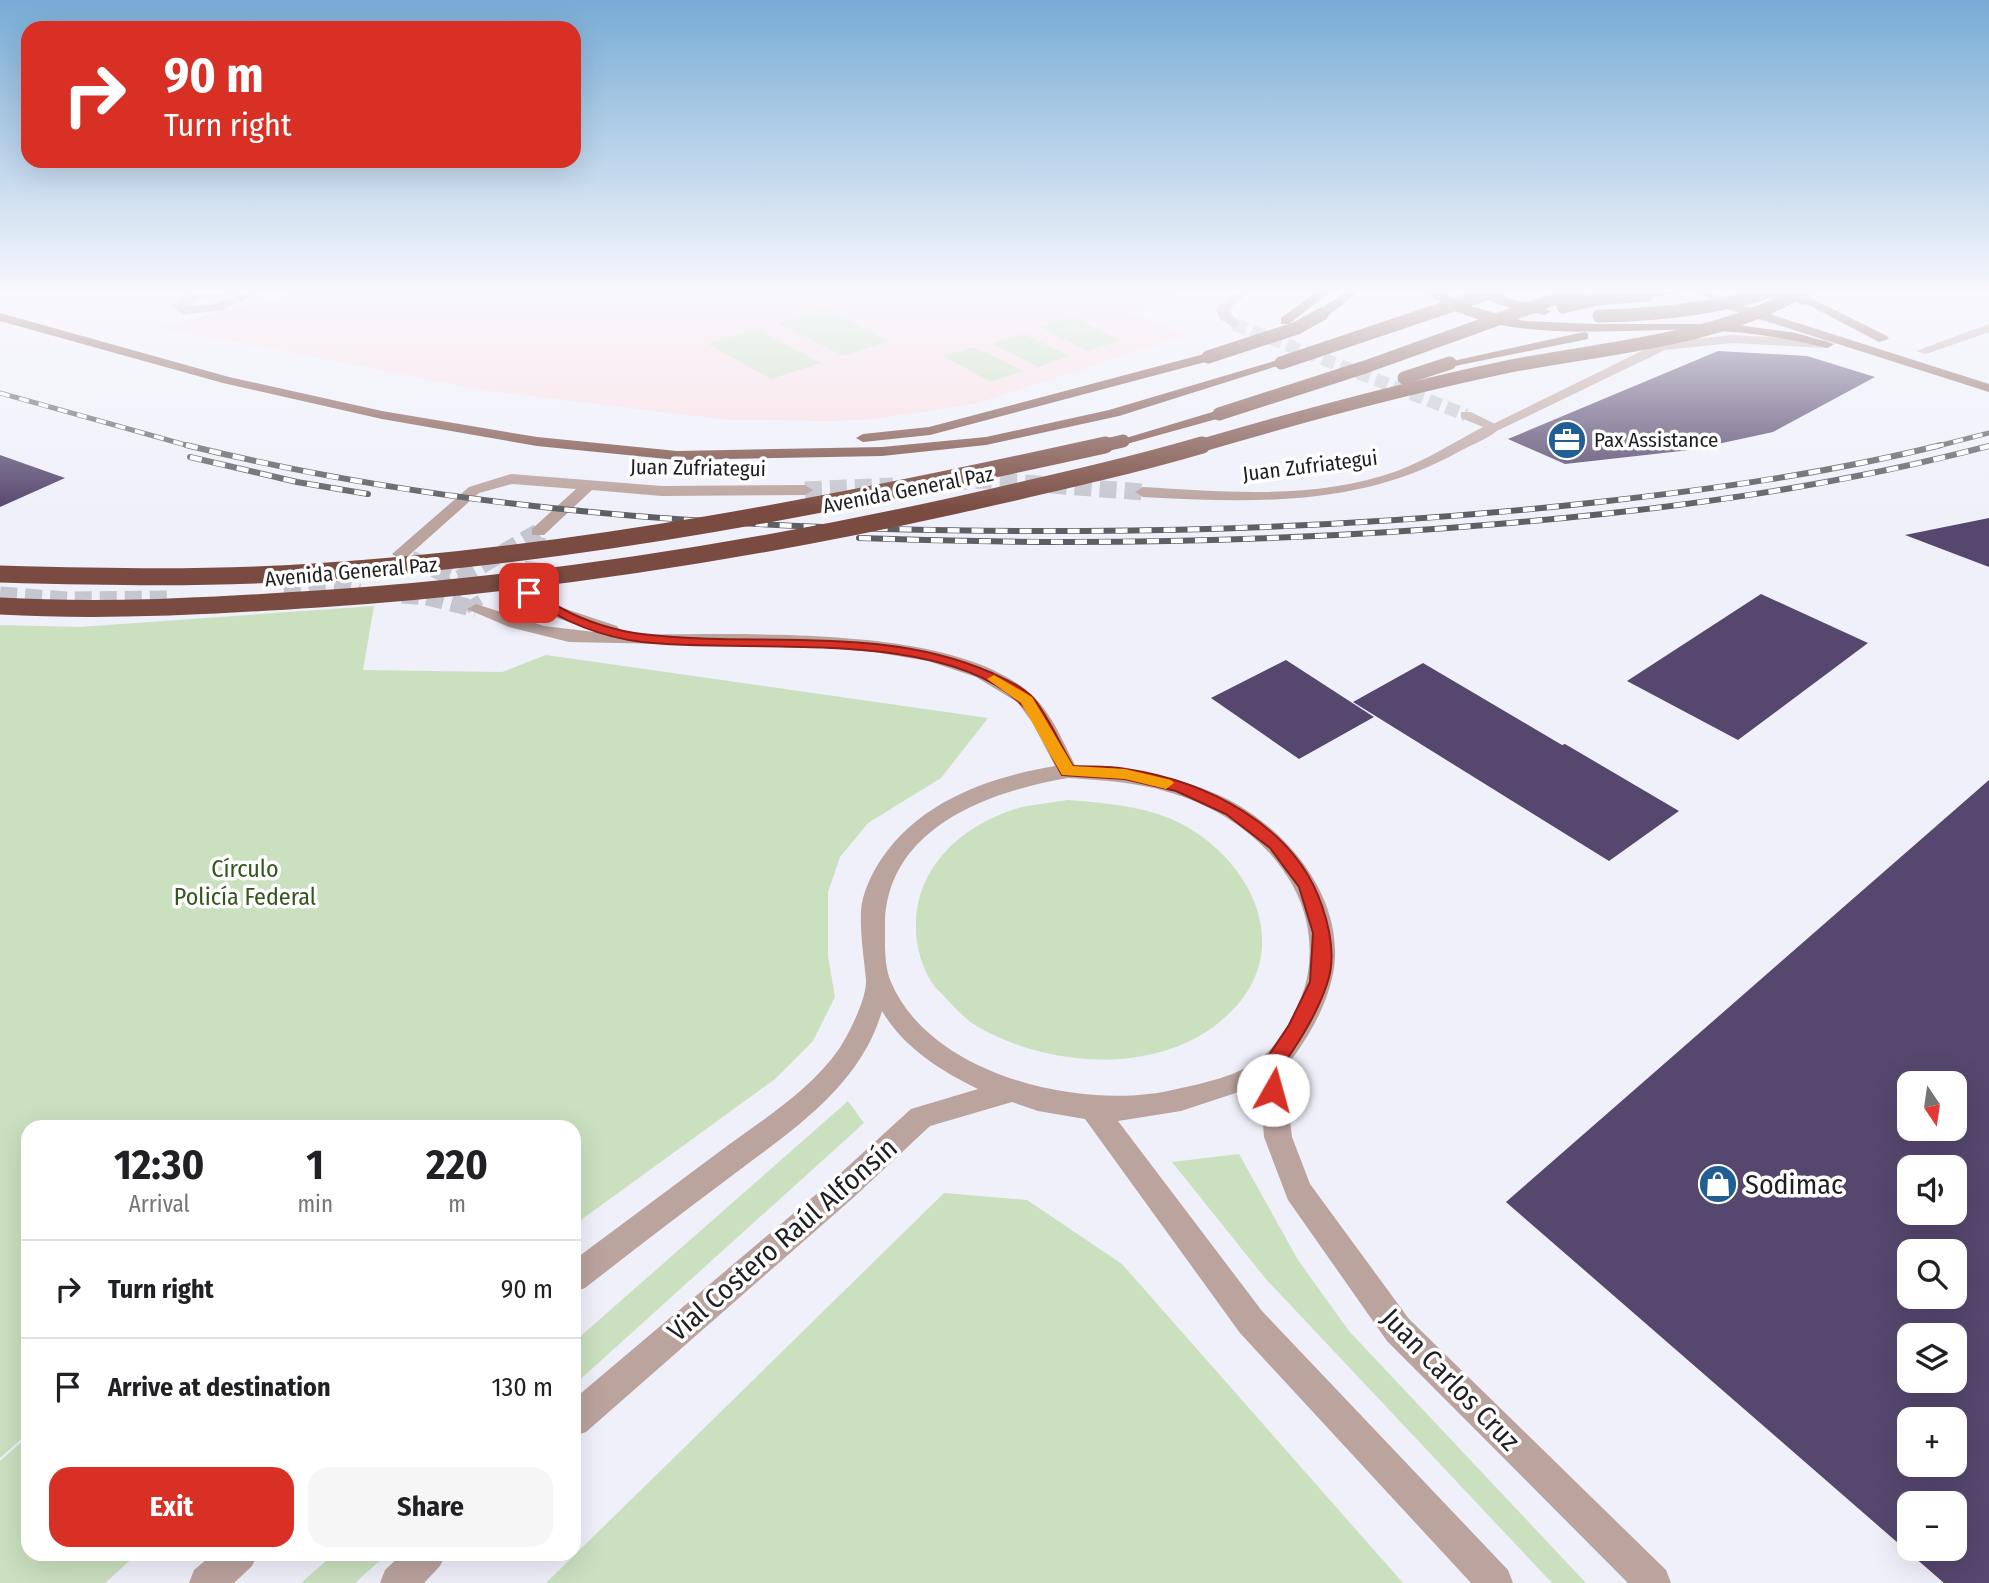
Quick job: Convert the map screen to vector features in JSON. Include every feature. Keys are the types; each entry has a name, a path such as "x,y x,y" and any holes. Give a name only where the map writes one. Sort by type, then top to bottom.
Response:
{"highway":[{"path":"163,364 386,415 618,452 708,456 930,430 1182,364"},
{"name":"Avenida General Paz","path":"708,456 944,447 1110,412 1278,364"},
{"name":"Avenida General Paz","path":"0,573 169,576 357,569 626,536 928,484 1124,440 1219,414 1369,364"},
{"path":"1311,414 1448,364"},
{"name":"Avenida General Paz","path":"0,606 140,608 320,600 439,589 660,559 995,496 1127,466 1311,414 1471,374 1526,364"}],"main road":[{"path":"1915,364 1989,388"}],"street":[{"name":"Juan Zufriategui","path":"1143,492 1216,497 1359,485 1404,473 1625,364"},
{"path":"1466,415 1494,427"},
{"name":"Juan Zufriategui","path":"400,554 474,491 491,483 525,479 662,491 805,490"},
{"path":"538,532 590,484"},
{"path":"529,593 557,612 589,625 640,638"},
{"path":"475,609 514,625 560,635 851,645 925,655 964,666 997,680 1027,700 1068,771"},
{"path":"581,1273 777,1128 812,1098 854,1047 865,1027 878,983 870,924 880,880 905,842 940,811 985,788 1035,775 1068,771 1125,774 1181,787 1232,811 1275,844 1307,886 1322,933 1319,982 1296,1030 1271,1067 1206,1094 1152,1107 1093,1109 1008,1092 947,1061 902,1019 878,983"},
{"name":"Juan Carlos Cruz","path":"1271,1067 1278,1137 1298,1191 1398,1330 1653,1583"},
{"name":"Vial Costero Raúl Alfonsín","path":"581,1414 843,1189 921,1117 1008,1092"},
{"path":"1093,1109 1251,1322 1495,1583"},
{"path":"207,1583 232,1561"},
{"path":"398,1583 421,1561"}],"shaded area":[{"path":"348,364 1099,364 975,404 874,419 833,421 730,420 488,391"}],"green space":[{"path":"744,364 818,364 771,379"},
{"path":"958,364 1008,364 1023,371 991,382"},
{"name":"Círculo Policía Federal","path":"374,606 363,670 502,672 546,655 988,718 941,778 868,823 840,857 828,892 828,956 835,997 813,1041 775,1079 581,1220 581,1120 21,1120 21,1439 0,1458 0,625 79,627"},
{"path":"1068,800 1133,808 1171,819 1196,833 1219,851 1238,872 1252,897 1261,923 1262,950 1255,977 1239,1003 1213,1027 1182,1045 1148,1055 1112,1059 1075,1058 1039,1052 1006,1040 970,1022 934,986 925,970 916,933 918,903 924,884 946,851 977,826 996,816 1021,807"},
{"path":"848,1101 864,1123 581,1379 581,1336"},
{"path":"1239,1154 1298,1260 1349,1331 1586,1583 1552,1583 1265,1278 1172,1162"},
{"path":"944,1193 1027,1200 1122,1264 1403,1583 546,1583 568,1561 581,1561 581,1549"},
{"path":"21,1442 21,1561 129,1561 105,1583 0,1583 0,1461"},
{"path":"326,1561 379,1561 355,1583 301,1583"}],"building":[{"path":"1687,364 1832,364 1875,377 1773,432 1690,450 1565,464 1508,439"},
{"path":"0,455 65,478 0,507"},
{"path":"1989,518 1989,567 1905,535"},
{"path":"1761,594 1868,643 1738,740 1627,681"},
{"path":"1286,660 1374,717 1299,759 1211,698"},
{"path":"1423,663 1679,811 1609,861 1353,702"},
{"name":"Sodimac","path":"1989,780 1989,1583 1944,1583 1919,1561 1967,1561 1967,1491 1897,1491 1897,1542 1506,1202"}],"tunnel":[{"path":"1336,364 1466,415"},
{"path":"950,482 986,480 1143,492"},
{"path":"805,490 893,486"},
{"path":"438,591 538,532"},
{"path":"514,625 529,593 538,533"},
{"path":"411,559 459,580 476,609"},
{"path":"284,593 331,589 360,592"},
{"path":"0,595 67,600 171,599"},
{"path":"402,595 427,597 476,609"}],"railway":[{"path":"0,393 193,447"},
{"path":"1934,447 1989,433"},
{"path":"186,445 297,470 520,505 746,523 972,531 1214,529 1535,509 1728,486 1856,464 1941,445"},
{"path":"859,538 1022,542 1184,541 1510,523 1751,495 1930,461 1989,446 1986,447"},
{"path":"190,457 297,482 368,494"}],"slow traffic":[{"path":"994,679 1027,700 1068,771 1125,774 1166,783"}],"place":[{"name":"Pax Assistance","path":"1567,440"},
{"name":"Sodimac","path":"1718,1184"}],"route":[{"path":"529,593 557,612 589,625 640,638 851,645 925,655 964,666 997,680 1027,700 1068,771 1125,774 1181,787 1232,811 1275,844 1307,886 1322,933 1319,982 1296,1030 1271,1067 1273,1090"}]}
